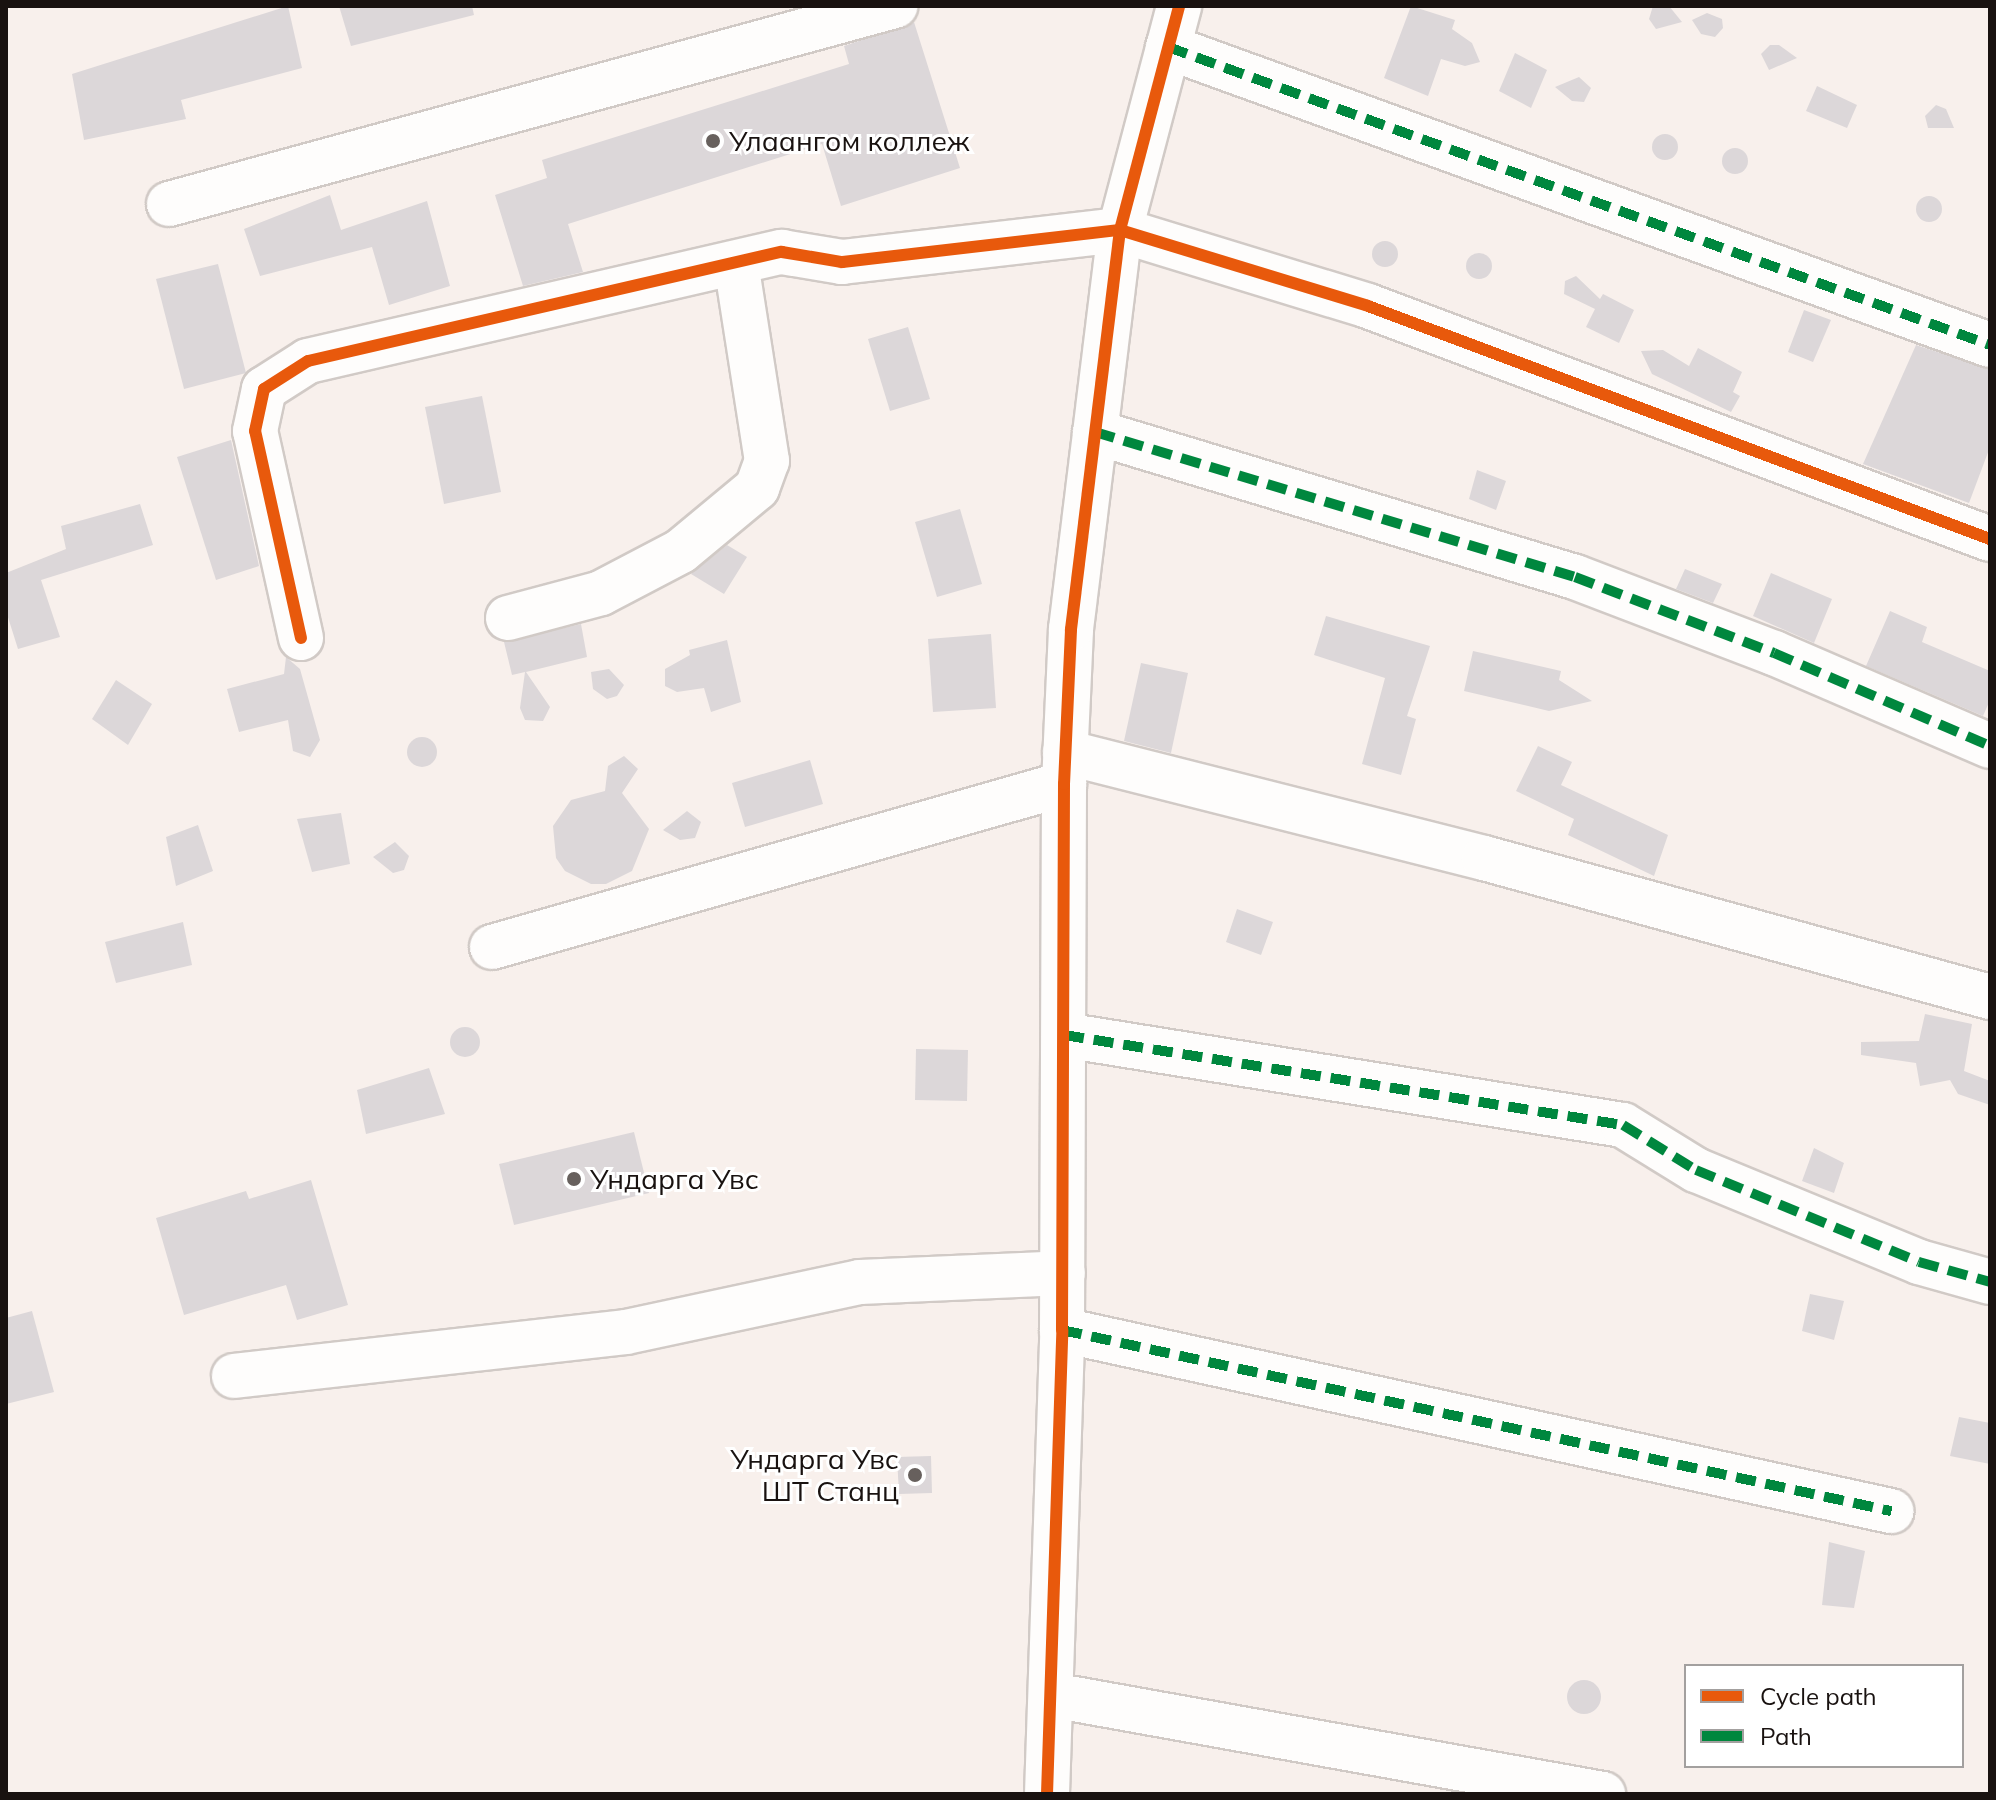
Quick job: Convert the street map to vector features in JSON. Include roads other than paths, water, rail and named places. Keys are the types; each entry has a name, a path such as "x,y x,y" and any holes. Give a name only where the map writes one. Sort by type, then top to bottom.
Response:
{"street":[{"path":"169,204 895,6"},
{"path":"1047,1794 1063,1273 1065,768 1081,517 1095,432 1120,230 1179,6"},
{"path":"1168,47 1990,345"},
{"path":"301,638 255,431 264,389 308,361 782,252 842,262 1120,230 1382,311 1990,539"},
{"path":"508,618 601,593 681,551 757,488 767,461 736,264"},
{"path":"1095,432 1575,577 1774,653 1990,746"},
{"path":"492,947 1065,768 1484,858 1990,997"},
{"path":"1064,1035 1623,1125 1696,1170 1919,1262 1990,1282"},
{"path":"234,1376 626,1332 860,1282 1063,1273"},
{"path":"1062,1330 1891,1511"},
{"path":"1052,1695 1603,1794"}],"place":[{"name":"Улаангом коллеж","path":"713,141"},
{"name":"Ундарга Увс","path":"574,1179"},
{"name":"Ундарга Увс ШТ Станц","path":"915,1475"}]}
